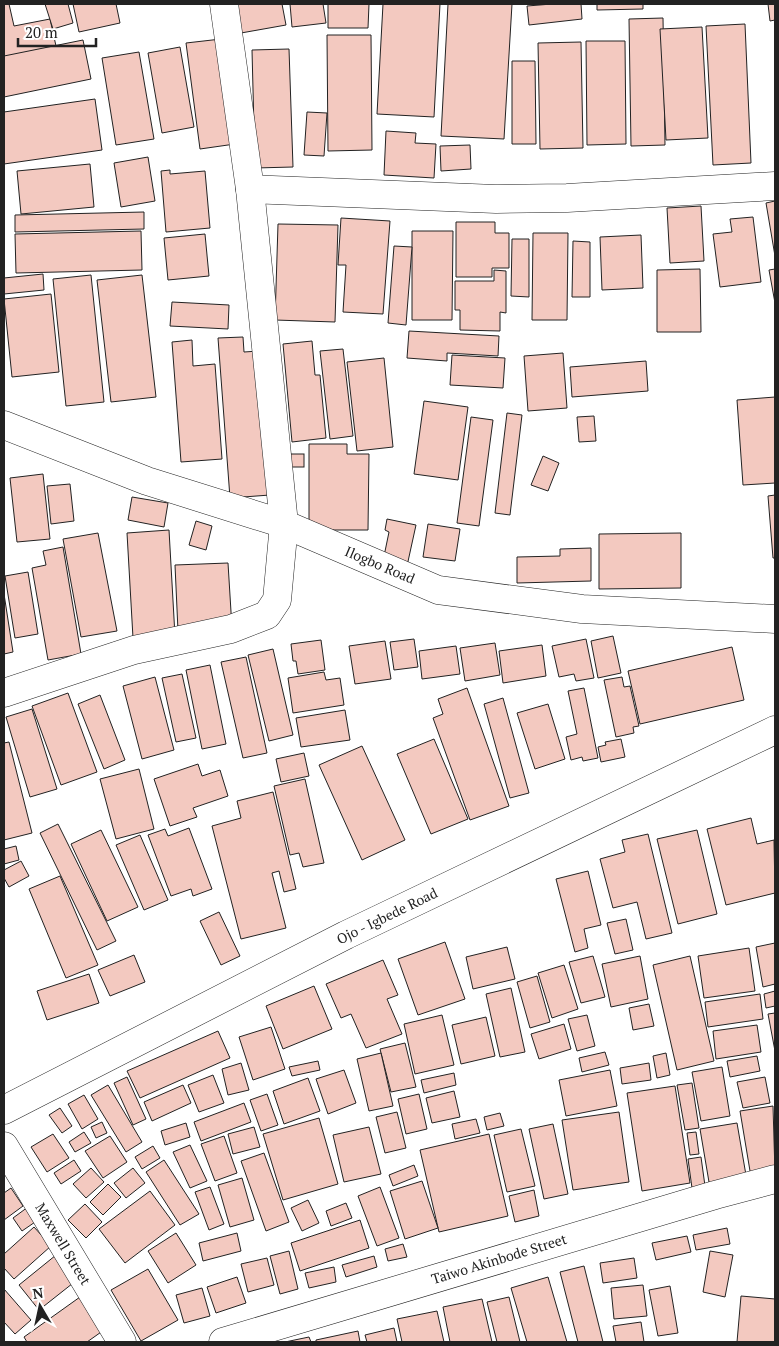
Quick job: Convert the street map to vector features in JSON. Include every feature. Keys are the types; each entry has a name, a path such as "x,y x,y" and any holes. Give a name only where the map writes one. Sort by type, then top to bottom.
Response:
{"street":[{"path":"4,693 134,650 231,629 266,615 277,600 284,524 250,189 224,4"},
{"path":"250,189 496,199 567,198 775,186"},
{"name":"Ilogbo Road","path":"4,424 147,481 284,524 438,590 582,609 775,619"},
{"name":"Ojo - Igbede Road","path":"4,1110 346,935 775,730"},
{"name":"Maxwell Street","path":"4,1146 122,1342"},
{"name":"Taiwo Akinbode Street","path":"223,1342 696,1200 775,1179"}],"building":[{"path":"4,4 9,4 14,26 50,19 58,55 4,65"},
{"path":"45,4 68,4 73,23 53,29"},
{"path":"73,4 116,4 120,23 79,32"},
{"path":"235,4 282,4 286,25 241,33"},
{"path":"290,4 323,4 326,23 292,27"},
{"path":"328,4 369,4 368,28 328,28"},
{"path":"383,4 440,4 434,117 377,114"},
{"path":"448,4 512,4 504,139 441,136"},
{"path":"581,4 582,19 529,25 527,6"},
{"path":"597,4 643,4 643,9 597,10"},
{"path":"768,4 775,4 775,20 770,21"},
{"path":"663,18 665,145 631,146 629,19"},
{"path":"745,24 751,163 713,165 706,26"},
{"path":"702,27 708,138 666,140 660,29"},
{"path":"327,35 371,35 372,150 328,151"},
{"path":"221,39 235,144 200,149 186,43"},
{"path":"83,40 91,79 4,97 4,56"},
{"path":"586,41 625,41 626,144 587,145"},
{"path":"581,42 583,148 540,149 538,43"},
{"path":"180,47 194,127 162,133 148,53"},
{"path":"289,49 293,167 255,168 252,50"},
{"path":"139,52 154,139 116,145 102,58"},
{"path":"512,61 535,61 536,144 512,144"},
{"path":"95,99 102,150 4,164 4,112"},
{"path":"307,112 327,113 324,156 304,155"},
{"path":"386,131 416,133 415,143 436,144 434,178 384,175"},
{"path":"470,145 471,169 441,171 440,146"},
{"path":"148,157 155,201 121,207 114,163"},
{"path":"90,164 94,207 21,214 17,171"},
{"path":"170,170 170,174 205,171 210,228 166,232 161,171"},
{"path":"775,201 775,256 766,203"},
{"path":"701,206 704,261 670,263 667,208"},
{"path":"144,212 144,229 15,232 15,215"},
{"path":"753,217 761,282 720,287 713,234 732,232 730,219"},
{"path":"341,218 390,221 383,314 343,312 346,265 338,265"},
{"path":"456,222 495,222 495,233 509,233 509,268 492,268 492,277 456,277"},
{"path":"278,224 338,225 335,322 275,320"},
{"path":"141,231 142,270 16,273 15,234"},
{"path":"412,231 453,231 452,320 412,320"},
{"path":"533,233 568,233 567,320 532,320"},
{"path":"205,234 209,276 168,280 164,238"},
{"path":"641,235 643,288 602,290 600,237"},
{"path":"512,239 529,239 529,297 511,296"},
{"path":"573,241 590,242 590,297 572,297"},
{"path":"394,246 412,247 406,325 388,323"},
{"path":"700,269 701,332 657,332 657,270"},
{"path":"775,269 775,303 769,270"},
{"path":"494,270 506,271 506,313 500,312 500,331 460,330 460,310 455,310 455,281 494,281"},
{"path":"43,274 44,290 4,294 4,278"},
{"path":"91,275 104,402 66,406 53,279"},
{"path":"142,275 156,397 111,402 97,280"},
{"path":"51,294 59,372 12,377 4,299"},
{"path":"172,302 229,305 228,329 170,326"},
{"path":"409,331 499,336 498,356 447,353 447,361 407,358"},
{"path":"243,337 244,352 259,351 270,495 230,498 218,338"},
{"path":"192,340 193,366 215,364 222,459 181,462 172,342"},
{"path":"312,341 315,375 320,375 326,438 292,442 283,344"},
{"path":"343,349 353,436 330,439 320,351"},
{"path":"563,353 567,408 528,411 524,356"},
{"path":"452,355 505,358 503,388 450,385"},
{"path":"384,358 393,447 357,451 347,362"},
{"path":"646,361 648,391 572,397 570,367"},
{"path":"775,397 775,483 743,485 737,400"},
{"path":"424,401 468,407 458,480 414,474"},
{"path":"507,413 522,415 510,515 495,513"},
{"path":"594,416 596,441 579,442 577,417"},
{"path":"471,417 493,420 479,526 457,523"},
{"path":"309,444 347,444 347,454 369,454 368,530 309,530"},
{"path":"284,454 304,454 304,467 284,467"},
{"path":"543,456 559,463 548,491 531,485"},
{"path":"43,474 50,539 17,542 10,478"},
{"path":"70,484 74,521 51,524 47,486"},
{"path":"775,495 775,558 773,558 768,496"},
{"path":"132,497 168,503 164,527 128,520"},
{"path":"387,519 416,525 407,566 383,561 389,532 385,530"},
{"path":"196,521 212,526 206,550 189,545"},
{"path":"428,524 460,529 455,561 423,557"},
{"path":"169,530 175,636 133,638 127,533"},
{"path":"98,533 117,631 81,637 63,539"},
{"path":"681,533 681,588 599,589 599,534"},
{"path":"63,547 81,654 48,660 32,568 46,565 43,551"},
{"path":"591,548 591,581 517,583 517,557 560,556 560,549"},
{"path":"228,563 232,628 178,631 175,565"},
{"path":"28,572 38,634 15,638 5,576"},
{"path":"4,594 13,652 4,654"},
{"path":"613,636 621,673 598,678 591,641"},
{"path":"414,639 418,667 394,670 390,642"},
{"path":"586,639 594,678 576,681 574,674 559,677 552,646"},
{"path":"321,640 325,670 298,674 296,661 293,661 291,644"},
{"path":"385,641 391,679 355,684 349,646"},
{"path":"495,643 500,675 465,681 460,648"},
{"path":"542,645 546,676 503,683 499,651"},
{"path":"456,646 460,674 422,679 419,651"},
{"path":"732,647 744,700 640,724 628,671"},
{"path":"273,649 293,735 269,741 248,655"},
{"path":"246,657 267,753 243,758 221,662"},
{"path":"210,665 226,744 202,749 186,670"},
{"path":"324,672 326,680 340,678 344,705 293,713 288,678"},
{"path":"182,674 196,738 176,742 162,678"},
{"path":"155,677 174,750 142,759 123,686"},
{"path":"622,677 624,687 630,686 639,726 633,727 634,733 616,737 604,680"},
{"path":"467,688 509,806 470,820 433,718 443,714 438,699"},
{"path":"584,688 598,758 583,761 582,757 571,760 566,737 577,734 568,691"},
{"path":"68,693 97,772 61,785 32,706"},
{"path":"100,695 125,760 104,769 78,704"},
{"path":"503,698 529,793 510,798 484,704"},
{"path":"548,704 565,759 535,769 517,713"},
{"path":"32,709 57,789 30,797 6,717"},
{"path":"345,710 350,740 301,747 296,718"},
{"path":"434,739 468,819 431,834 397,754"},
{"path":"621,739 625,757 601,762 598,747 606,745 605,742"},
{"path":"9,742 32,833 4,840 4,743"},
{"path":"362,746 405,840 362,860 319,765"},
{"path":"304,753 309,776 281,782 276,759"},
{"path":"198,764 202,776 220,770 228,796 193,808 197,817 170,826 154,779"},
{"path":"139,769 154,829 116,839 100,779"},
{"path":"305,779 324,863 303,867 299,853 290,855 274,786"},
{"path":"273,792 296,889 284,892 279,871 272,873 286,928 241,939 212,826 241,818 237,801"},
{"path":"751,818 757,844 774,840 775,893 726,905 707,829"},
{"path":"58,824 116,941 97,950 40,833"},
{"path":"189,828 212,889 193,896 191,889 171,896 148,835 165,829 168,836"},
{"path":"101,830 138,907 107,921 71,844"},
{"path":"697,830 717,914 678,924 657,839"},
{"path":"648,834 672,933 646,939 637,902 613,908 600,859 625,852 622,840"},
{"path":"140,835 168,900 144,910 116,845"},
{"path":"16,846 19,860 4,864 4,849"},
{"path":"21,861 29,876 9,887 4,878 4,870"},
{"path":"588,871 601,925 584,929 588,948 575,952 556,879"},
{"path":"60,876 98,965 66,978 29,889"},
{"path":"219,912 240,956 221,965 200,921"},
{"path":"626,919 633,950 615,954 607,923"},
{"path":"445,942 465,999 418,1015 398,959"},
{"path":"775,943 775,984 763,987 756,947"},
{"path":"507,947 515,979 473,989 466,957"},
{"path":"749,948 755,991 704,998 698,956"},
{"path":"134,955 145,982 110,996 98,970"},
{"path":"593,956 605,997 581,1003 569,962"},
{"path":"640,956 648,999 611,1007 602,964"},
{"path":"690,956 714,1061 677,1070 653,965"},
{"path":"383,960 398,995 387,999 402,1034 366,1048 351,1014 341,1018 326,984"},
{"path":"564,965 578,1009 552,1018 538,973"},
{"path":"89,974 99,1003 47,1020 37,991"},
{"path":"537,976 550,1022 530,1028 517,982"},
{"path":"314,986 332,1029 283,1049 266,1006"},
{"path":"511,988 525,1052 500,1057 486,994"},
{"path":"775,991 775,1006 766,1008 764,994"},
{"path":"760,994 763,1019 708,1027 705,1002"},
{"path":"649,1004 654,1026 633,1030 629,1008"},
{"path":"775,1013 775,1051 768,1014"},
{"path":"442,1015 454,1065 415,1074 404,1024"},
{"path":"587,1015 595,1046 577,1051 568,1019"},
{"path":"486,1017 495,1056 461,1064 452,1025"},
{"path":"564,1024 571,1049 539,1059 531,1034"},
{"path":"757,1025 761,1052 716,1059 713,1031"},
{"path":"271,1027 285,1069 253,1080 239,1037"},
{"path":"218,1031 230,1058 140,1098 127,1071"},
{"path":"405,1043 416,1087 391,1092 380,1049"},
{"path":"605,1052 609,1065 582,1072 579,1058"},
{"path":"381,1053 393,1106 369,1111 357,1059"},
{"path":"666,1053 670,1075 657,1078 653,1056"},
{"path":"757,1056 760,1071 730,1077 727,1061"},
{"path":"318,1061 320,1070 292,1076 289,1067"},
{"path":"241,1063 249,1090 228,1095 222,1069"},
{"path":"649,1063 651,1080 622,1084 620,1068"},
{"path":"722,1067 730,1116 701,1121 692,1072"},
{"path":"344,1070 356,1103 328,1114 316,1079"},
{"path":"610,1070 617,1106 566,1116 559,1080"},
{"path":"454,1073 456,1085 424,1093 421,1080"},
{"path":"213,1075 224,1103 199,1112 188,1085"},
{"path":"127,1077 146,1119 133,1125 114,1083"},
{"path":"765,1077 770,1103 743,1108 737,1082"},
{"path":"308,1078 320,1111 284,1124 273,1091"},
{"path":"692,1083 699,1128 685,1130 677,1085"},
{"path":"108,1085 142,1142 126,1152 91,1095"},
{"path":"183,1085 191,1103 152,1121 144,1102"},
{"path":"675,1086 690,1183 642,1191 627,1093"},
{"path":"454,1091 460,1117 432,1123 426,1098"},
{"path":"267,1094 278,1125 261,1131 250,1100"},
{"path":"419,1094 427,1129 406,1134 398,1099"},
{"path":"84,1095 98,1119 82,1129 68,1104"},
{"path":"244,1103 251,1122 201,1141 194,1122"},
{"path":"773,1106 775,1173 751,1177 740,1111"},
{"path":"60,1108 72,1126 62,1133 49,1115"},
{"path":"397,1112 406,1148 385,1153 376,1117"},
{"path":"619,1112 629,1182 573,1190 562,1120"},
{"path":"500,1113 504,1126 487,1130 484,1117"},
{"path":"319,1118 338,1184 283,1200 263,1134"},
{"path":"476,1119 480,1133 455,1139 452,1124"},
{"path":"102,1122 107,1133 96,1138 91,1127"},
{"path":"186,1123 190,1137 165,1145 161,1131"},
{"path":"737,1123 747,1181 710,1188 700,1129"},
{"path":"553,1124 568,1194 544,1199 529,1129"},
{"path":"254,1127 260,1147 233,1154 228,1134"},
{"path":"369,1127 381,1174 344,1182 333,1135"},
{"path":"521,1129 535,1186 507,1192 494,1135"},
{"path":"84,1132 91,1143 75,1152 69,1142"},
{"path":"696,1132 699,1154 690,1155 687,1133"},
{"path":"53,1134 69,1158 47,1172 31,1147"},
{"path":"489,1134 508,1216 439,1232 420,1150"},
{"path":"110,1136 127,1162 103,1178 85,1151"},
{"path":"224,1136 237,1173 215,1181 201,1144"},
{"path":"190,1145 207,1181 190,1188 173,1152"},
{"path":"153,1146 160,1158 142,1169 135,1157"},
{"path":"264,1153 289,1222 266,1231 241,1161"},
{"path":"701,1157 705,1186 692,1188 688,1159"},
{"path":"74,1160 81,1171 61,1184 54,1173"},
{"path":"164,1160 199,1214 180,1225 146,1172"},
{"path":"414,1165 418,1176 393,1186 389,1175"},
{"path":"91,1168 104,1182 86,1198 73,1184"},
{"path":"133,1168 145,1183 126,1198 114,1183"},
{"path":"242,1178 254,1220 230,1227 218,1185"},
{"path":"422,1181 438,1228 405,1239 390,1191"},
{"path":"108,1184 121,1197 103,1215 90,1202"},
{"path":"210,1187 224,1224 209,1230 195,1192"},
{"path":"380,1187 399,1238 377,1246 358,1196"},
{"path":"11,1188 23,1206 4,1220 4,1193"},
{"path":"534,1190 539,1216 515,1222 509,1196"},
{"path":"150,1191 175,1225 125,1263 99,1229"},
{"path":"308,1200 319,1223 302,1231 291,1208"},
{"path":"346,1203 352,1218 331,1226 326,1211"},
{"path":"85,1204 102,1222 86,1238 68,1220"},
{"path":"28,1207 38,1220 22,1231 13,1218"},
{"path":"360,1220 369,1248 300,1271 291,1243"},
{"path":"34,1227 51,1246 14,1279 4,1268 4,1254"},
{"path":"727,1228 730,1244 696,1250 693,1235"},
{"path":"176,1233 196,1265 168,1283 148,1251"},
{"path":"237,1233 241,1251 203,1261 199,1243"},
{"path":"687,1236 691,1252 656,1260 652,1243"},
{"path":"403,1244 407,1257 388,1261 385,1249"},
{"path":"61,1251 82,1276 39,1310 19,1285"},
{"path":"289,1251 298,1289 280,1294 270,1256"},
{"path":"710,1251 733,1255 725,1297 703,1292"},
{"path":"374,1256 377,1267 346,1277 342,1265"},
{"path":"267,1258 274,1285 248,1292 241,1264"},
{"path":"634,1258 637,1278 603,1283 600,1263"},
{"path":"584,1266 603,1342 578,1342 560,1272"},
{"path":"334,1267 336,1282 309,1288 305,1273"},
{"path":"148,1269 178,1320 141,1341 111,1290"},
{"path":"237,1277 246,1303 216,1313 207,1287"},
{"path":"548,1277 567,1342 527,1342 511,1288"},
{"path":"643,1285 647,1316 614,1319 611,1288"},
{"path":"670,1286 678,1333 658,1336 649,1290"},
{"path":"202,1288 210,1316 184,1323 176,1295"},
{"path":"4,1289 31,1320 15,1334 4,1322"},
{"path":"741,1296 775,1299 775,1342 737,1342"},
{"path":"80,1297 104,1330 87,1342 27,1342 24,1337"},
{"path":"509,1297 520,1342 497,1342 487,1302"},
{"path":"482,1299 492,1342 450,1342 443,1307"},
{"path":"437,1311 444,1342 402,1342 397,1319"},
{"path":"641,1322 644,1342 616,1342 613,1326"},
{"path":"394,1328 397,1342 367,1342 365,1335"},
{"path":"358,1331 360,1342 316,1342 316,1340"},
{"path":"309,1337 311,1342 285,1342"}]}
